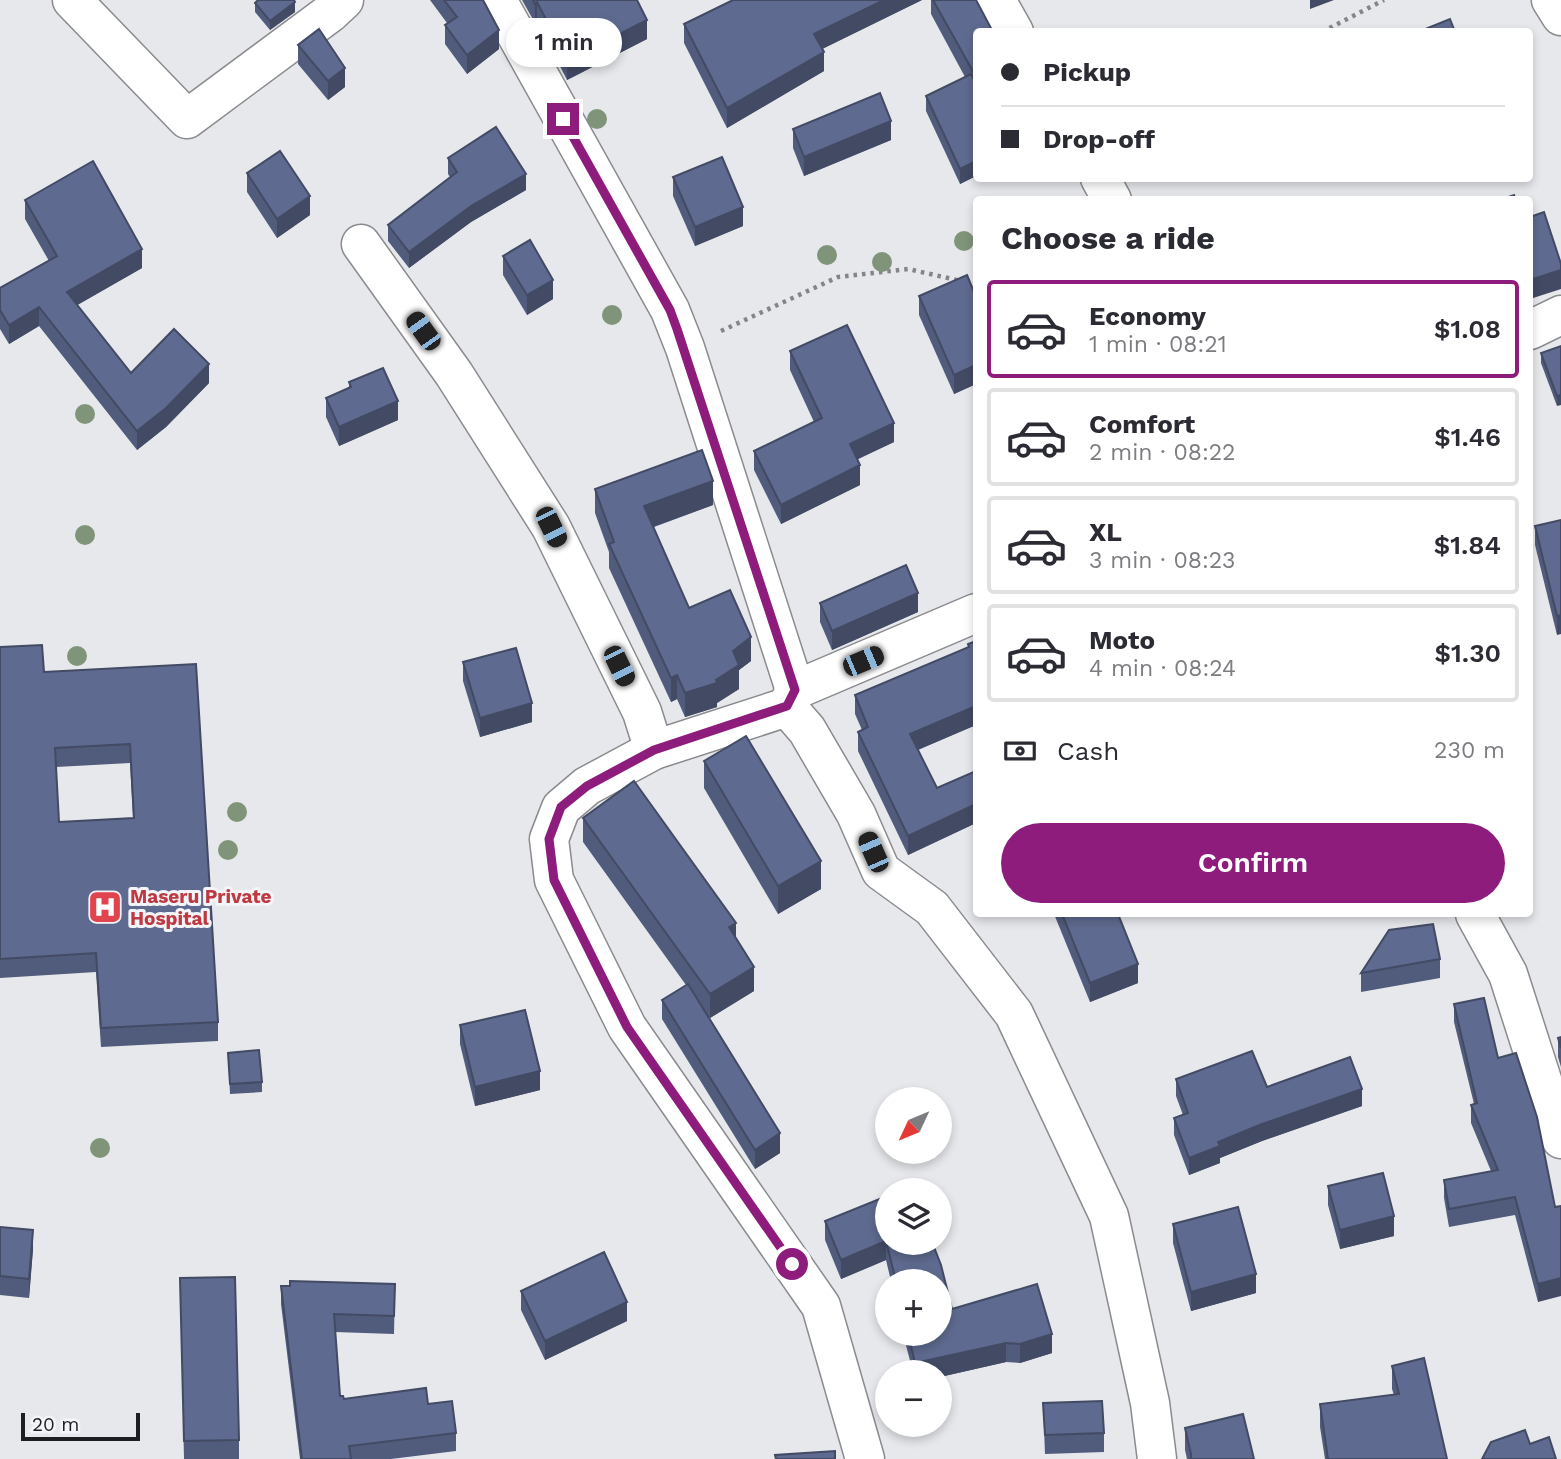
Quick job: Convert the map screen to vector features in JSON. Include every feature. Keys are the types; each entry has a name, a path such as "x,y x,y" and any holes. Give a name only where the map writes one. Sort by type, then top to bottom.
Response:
{"street":[{"path":"72,0 187,119 344,0"},
{"path":"497,0 670,310 685,348 791,698 807,730 856,814 881,871 932,908 1014,1014 1109,1216 1150,1403 1157,1459"},
{"path":"996,0 1012,28"},
{"path":"1550,0 1561,16"},
{"path":"361,244 454,374 551,527 642,712 654,750"},
{"path":"1533,329 1561,315"},
{"path":"865,1459 821,1306 627,1027 554,880 549,839 561,807 587,786 654,750 791,698 973,614"},
{"path":"1477,917 1508,974 1561,1139"}],"path":[{"path":"1330,28 1384,0"},
{"path":"685,348 838,277 908,269 966,282"}],"building":[{"path":"258,0 295,2 270,21 255,3"},
{"path":"444,0 483,0 499,30 467,55 445,25 457,17"},
{"path":"533,0 637,0 647,20 567,61 537,2 535,4"},
{"path":"733,0 884,0 814,34 824,52 727,108 684,24"},
{"path":"933,0 976,0 991,28 973,28 973,71"},
{"path":"1450,19 1453,28 1428,28"},
{"path":"319,29 345,68 328,81 298,45"},
{"path":"971,74 973,162 960,169 926,96"},
{"path":"880,93 891,121 804,157 793,129"},
{"path":"496,127 526,174 471,206 409,252 388,225 457,172 448,158"},
{"path":"280,151 310,196 277,219 247,173"},
{"path":"722,157 743,207 695,227 673,177"},
{"path":"93,161 142,249 67,292 131,373 174,329 209,364 166,408 137,431 39,307 9,325 0,310 0,288 57,256 25,200"},
{"path":"1544,212 1561,270 1533,279 1533,216"},
{"path":"530,240 553,280 527,295 503,256"},
{"path":"967,275 973,290 973,366 954,375 919,296"},
{"path":"847,325 894,423 850,444 860,465 781,505 754,451 822,418 790,351"},
{"path":"1561,346 1561,395 1557,396 1541,353"},
{"path":"383,368 398,401 339,427 326,398 351,387 349,382"},
{"path":"702,450 713,481 644,506 689,608 730,590 751,637 733,651 739,665 716,680 717,683 685,693 677,675 671,678 609,544 614,542 595,489"},
{"path":"1561,520 1561,615 1557,616 1535,526"},
{"path":"906,565 918,593 832,631 820,603"},
{"path":"973,642 973,707 910,734 937,788 973,772 973,805 908,836 858,732 868,727 855,695 969,647 968,644"},
{"name":"Maseru Private Hospital","path":"42,645 44,672 196,664 218,1022 101,1028 96,953 0,959 0,647","holes":["130,744 134,818 59,822 55,748"]},
{"path":"516,648 532,703 480,718 463,662"},
{"path":"746,736 821,861 778,886 704,761"},
{"path":"634,781 736,923 729,927 754,967 710,994 583,818"},
{"path":"1063,917 1119,917 1138,964 1090,983"},
{"path":"1433,924 1440,959 1361,973 1389,930"},
{"path":"688,984 780,1133 755,1150 662,1000"},
{"path":"1484,998 1498,1058 1516,1053 1537,1117 1555,1207 1561,1206 1561,1278 1538,1284 1515,1197 1449,1209 1444,1180 1498,1170 1471,1105 1477,1103 1454,1004"},
{"path":"525,1010 540,1071 475,1087 460,1025"},
{"path":"259,1050 262,1082 230,1084 228,1053"},
{"path":"1252,1051 1267,1087 1350,1057 1362,1089 1262,1124 1218,1142 1220,1146 1189,1158 1174,1118 1188,1113 1176,1079"},
{"path":"1383,1173 1394,1216 1340,1230 1328,1186"},
{"path":"875,1201 875,1246 841,1260 825,1221"},
{"path":"1238,1207 1256,1274 1191,1292 1173,1224"},
{"path":"0,1227 33,1230 29,1279 0,1276"},
{"path":"604,1252 627,1302 545,1341 521,1291"},
{"path":"890,1255 937,1255 942,1269 893,1269"},
{"path":"235,1277 239,1440 184,1441 180,1278"},
{"path":"290,1281 395,1284 394,1316 334,1314 340,1396 344,1399 426,1388 428,1404 452,1401 456,1433 349,1446 351,1459 302,1459 281,1286 290,1286"},
{"path":"1037,1284 1052,1334 1020,1344 1006,1343 929,1360 914,1360 911,1346 952,1346 952,1309"},
{"path":"1424,1358 1447,1459 1328,1459 1320,1404 1399,1394 1392,1366"},
{"path":"1102,1401 1104,1433 1045,1435 1043,1403"},
{"path":"1243,1414 1254,1459 1191,1459 1185,1428"},
{"path":"1525,1430 1530,1444 1549,1437 1556,1459 1482,1459 1491,1442"},
{"path":"835,1451 835,1459 776,1459 775,1455"}],"place":[{"name":"Maseru Private Hospital","path":"105,907"}],"route":[{"path":"563,119 670,310 685,348 795,690 787,706 654,750 587,786 561,807 549,839 554,880 627,1027 792,1264"}]}
